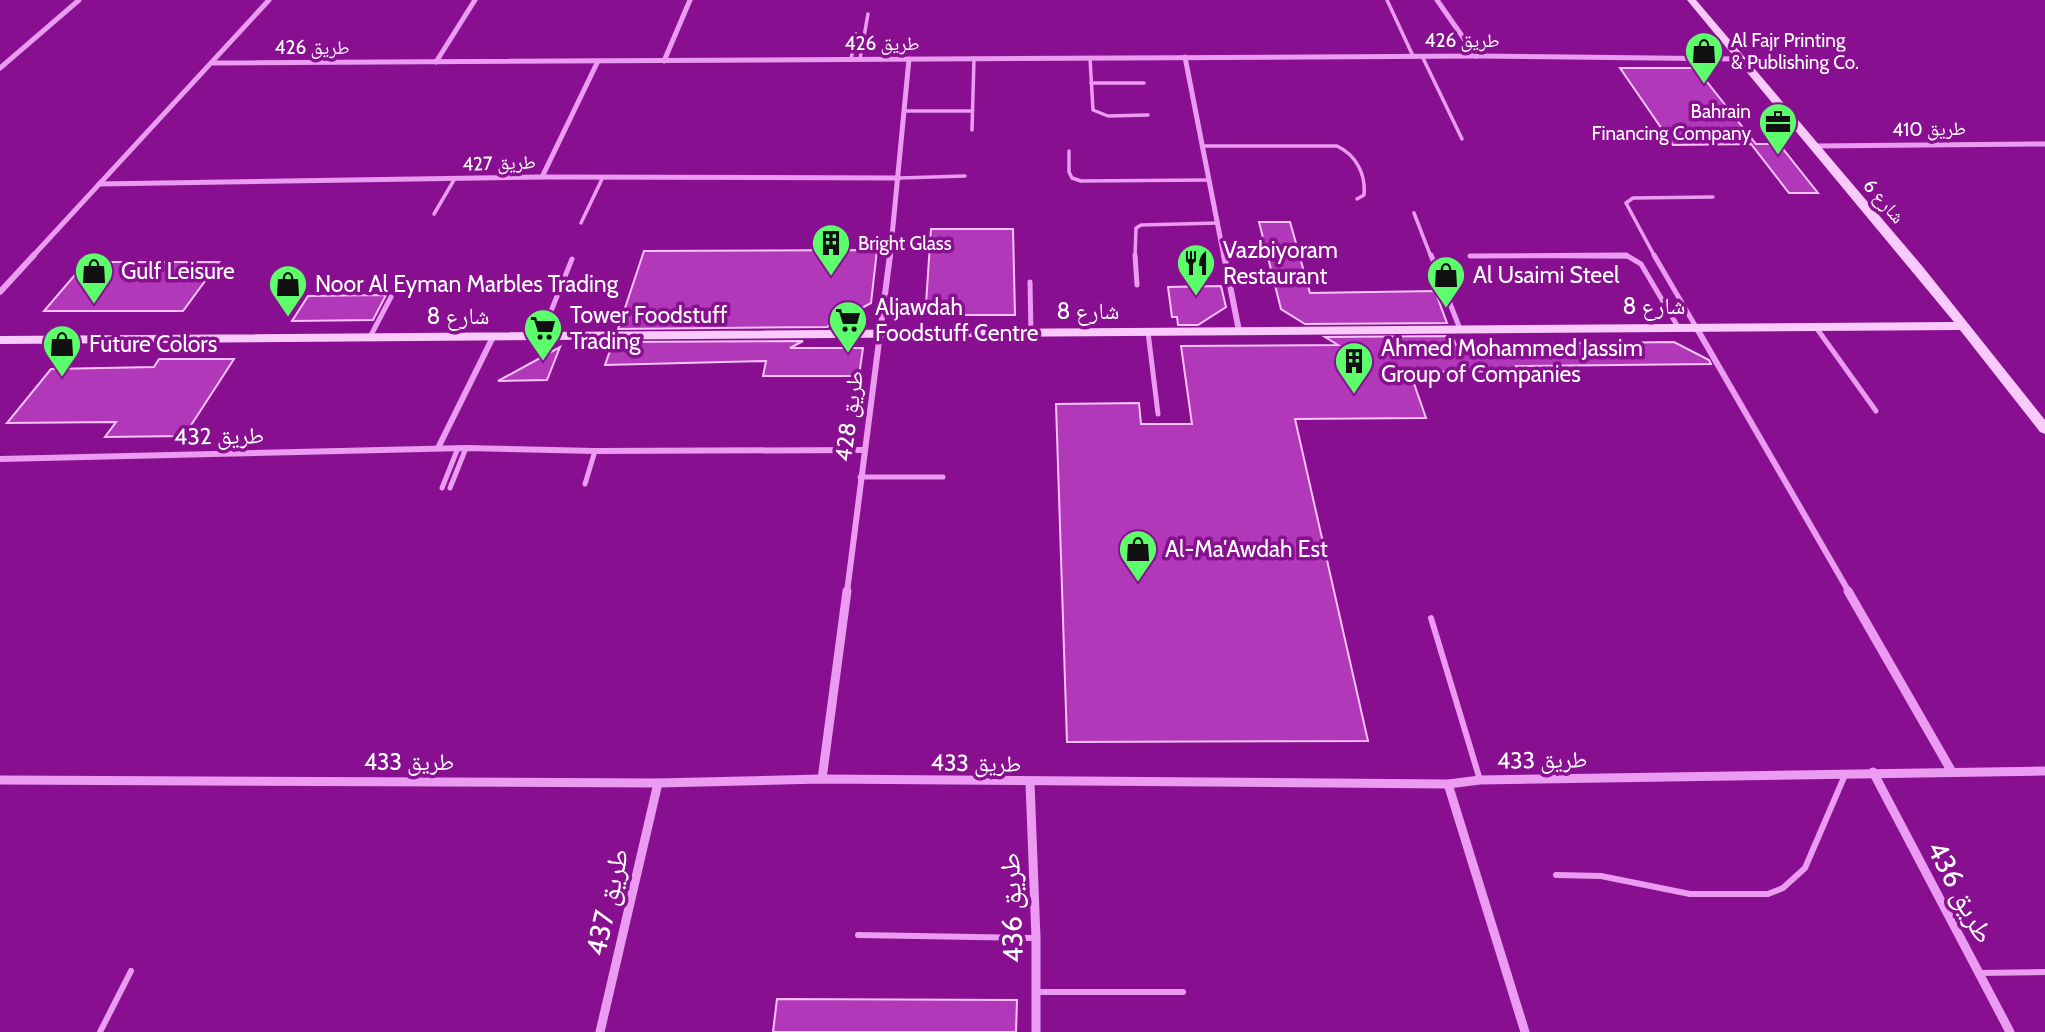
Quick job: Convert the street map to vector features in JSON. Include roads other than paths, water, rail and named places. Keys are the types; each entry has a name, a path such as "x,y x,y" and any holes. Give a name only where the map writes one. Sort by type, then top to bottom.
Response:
{"street":[{"path":"0,68 79,0"},
{"path":"0,292 269,0"},
{"path":"436,62 475,0"},
{"path":"664,61 690,0"},
{"path":"1437,0 1476,55"},
{"name":"شارع 6","path":"1691,0 1965,326 2045,429"},
{"name":"طريق 426","path":"213,63 1476,55 1740,59"},
{"path":"1185,57 1239,331"},
{"name":"طريق 428","path":"822,779 863,450 881,334 899,178 909,59"},
{"path":"542,177 598,61"},
{"name":"طريق 410","path":"1814,146 2045,144"},
{"name":"طريق 427","path":"99,184 542,177 899,178"},
{"name":"شارع 8","path":"0,340 1965,326"},
{"path":"1696,327 1951,772"},
{"path":"438,448 493,337"},
{"name":"طريق 432","path":"0,459 438,448 595,452 863,450"},
{"name":"طريق 433","path":"0,780 658,783 822,779 1030,783 1448,784 1480,780 2045,771"},
{"name":"طريق 436","path":"1873,772 2010,1032"},
{"name":"طريق 437","path":"600,1032 658,783"},
{"name":"طريق 436","path":"1030,783 1036,938 1036,1032"},
{"path":"1448,784 1525,1032"}],"lane":[{"path":"1387,0 1413,56"},
{"path":"860,59 869,14"},
{"path":"851,59 856,34"},
{"path":"1422,56 1462,139"},
{"path":"972,130 974,58"},
{"path":"1090,58 1092,107 1096,113 1108,116 1148,115"},
{"path":"1091,83 1144,83"},
{"path":"904,111 972,111"},
{"path":"1202,146 1337,146 1347,149 1357,161 1365,188 1364,195 1357,199"},
{"path":"1069,151 1069,172 1072,178 1081,181 1208,180"},
{"path":"899,178 965,176"},
{"path":"581,223 602,178"},
{"path":"434,214 454,180"},
{"path":"1696,327 1627,209 1626,202 1633,198 1713,197"},
{"path":"1414,213 1460,329"},
{"path":"1137,285 1134,234 1136,228 1141,225 1218,223"},
{"path":"1470,256 1626,255 1641,264 1678,327"},
{"path":"541,336 572,259"},
{"path":"1030,282 1031,332"},
{"path":"370,337 391,297"},
{"path":"1815,326 1876,411"},
{"path":"1148,332 1158,414"},
{"path":"442,488 462,448"},
{"path":"450,488 462,448"},
{"path":"585,484 595,452"},
{"path":"860,477 943,477"},
{"path":"1431,618 1480,780"},
{"path":"1556,876 1601,876 1690,894 1768,894 1783,888 1805,867 1846,773"},
{"path":"858,935 1036,938"},
{"path":"100,1032 131,971"},
{"path":"1978,973 2045,972"},
{"path":"1036,992 1183,992"}],"place":[{"name":"Al Fajr Printing & Publishing Co.","path":"1704,85"},
{"name":"Bahrain Financing Company","path":"1778,156"},
{"name":"Bright Glass","path":"831,277"},
{"name":"Vazbiyoram Restaurant","path":"1196,297"},
{"name":"Gulf Leisure","path":"94,305"},
{"name":"Al Usaimi Steel","path":"1446,309"},
{"name":"Noor Al Eyman Marbles Trading","path":"288,318"},
{"name":"Aljawdah Foodstuff Centre","path":"848,354"},
{"name":"Tower Foodstuff Trading","path":"543,362"},
{"name":"Future Colors","path":"62,378"},
{"name":"Ahmed Mohammed Jassim Group of Companies","path":"1354,395"},
{"name":"Al-Ma'Awdah Est","path":"1138,583"}]}
